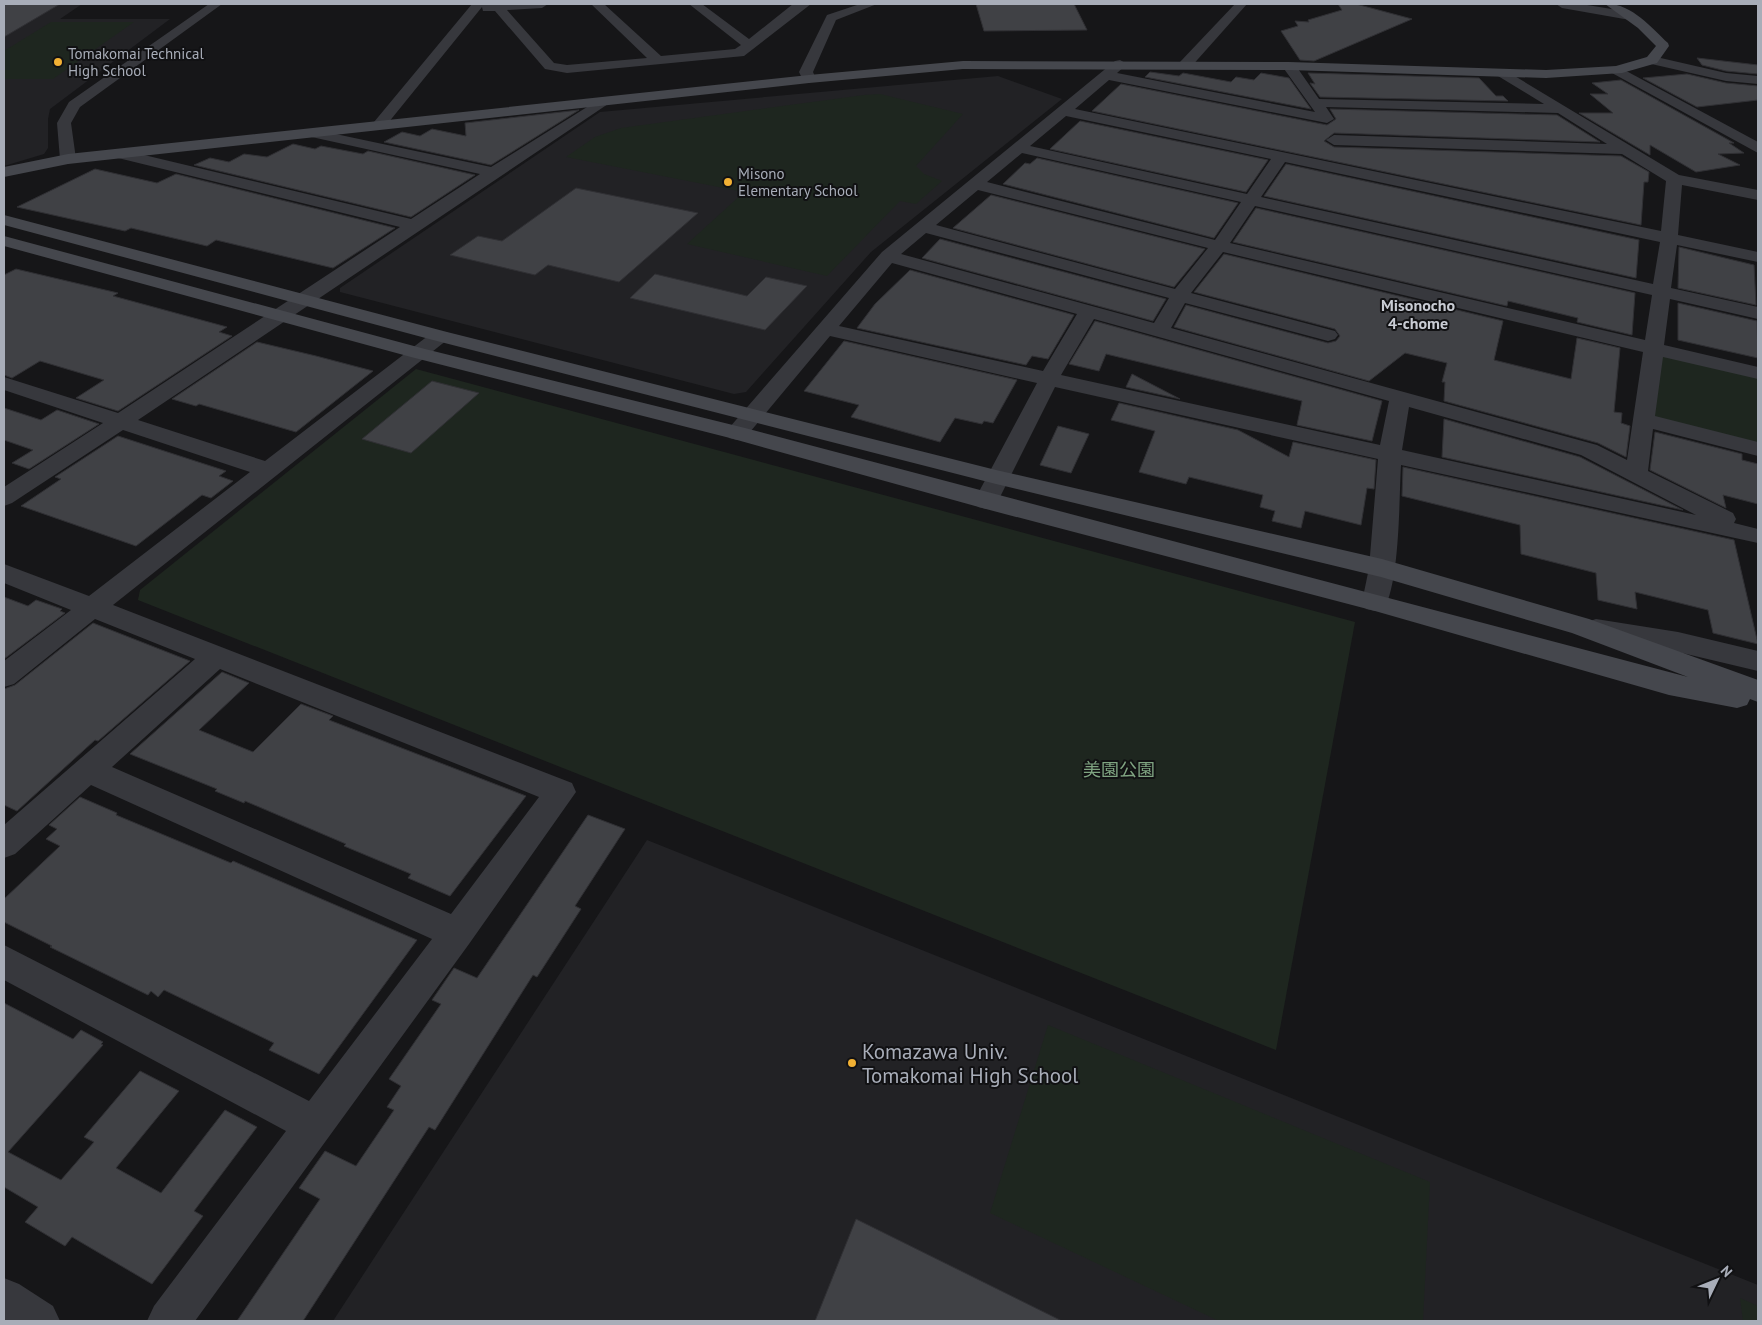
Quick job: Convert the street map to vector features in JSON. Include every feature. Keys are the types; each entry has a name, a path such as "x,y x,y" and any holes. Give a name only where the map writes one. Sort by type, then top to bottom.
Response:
{"street":[{"path":"68,159 64,123 74,105 216,4"},
{"path":"379,125 475,6 499,8 542,4"},
{"path":"597,4 658,61"},
{"path":"695,4 750,46"},
{"path":"499,8 550,66 568,69 739,53 798,6 805,4"},
{"path":"809,79 806,72 832,18 871,4"},
{"path":"1185,65 1241,4"},
{"path":"1562,4 1630,16"},
{"path":"1611,4 1642,25 1663,46 1652,60"},
{"path":"4,172 68,159 809,79 963,65 1113,70 1185,65 1289,66 1546,74 1617,70 1652,60 1726,77 1758,80"},
{"path":"1289,66 1336,134 1334,140 1316,165"},
{"path":"737,433 751,414 888,256 1113,70"},
{"path":"1113,70 1327,119"},
{"path":"1617,70 1758,148"},
{"path":"1503,73 1674,179 1758,195"},
{"path":"4,498 123,421 493,172 602,101"},
{"path":"1316,103 1560,109"},
{"path":"1065,111 1280,158 1758,257"},
{"path":"1729,132 1758,131"},
{"path":"312,133 493,172"},
{"path":"1334,140 1623,149"},
{"path":"1020,148 1758,313"},
{"path":"119,154 414,225"},
{"path":"1160,330 1180,295 1219,246 1280,158"},
{"path":"1636,473 1645,420 1669,239 1674,179"},
{"path":"975,184 1219,246 1758,373"},
{"path":"4,220 440,336 996,477 1382,568 1580,626 1758,690"},
{"path":"923,227 1328,335"},
{"path":"4,241 418,353 737,433 986,501 1375,602 1669,684 1758,700"},
{"path":"888,256 1589,450 1756,536"},
{"path":"986,501 996,477 1050,377 1089,311"},
{"path":"825,329 1050,377 1756,536"},
{"path":"4,676 440,336"},
{"path":"4,383 268,470"},
{"path":"1375,602 1382,568 1390,454 1400,397"},
{"path":"1645,420 1758,449"},
{"path":"4,572 561,792 169,1321"},
{"path":"1580,626 1678,642 1758,661"},
{"path":"4,844 217,656"},
{"path":"88,770 457,933"},
{"path":"4,962 315,1125"},
{"path":"4,1299 38,1321"}],"shaded area":[{"name":"Tomakomai Technical High School","path":"4,4 82,4 60,19 170,19 50,109 48,148 44,154 4,166"},
{"name":"Misono Elementary School","path":"998,76 1062,99 871,252 746,392 734,394 340,292 340,288 600,112"},
{"name":"Komazawa Univ. Tomakomai High School","path":"647,840 1758,1285 1758,1321 333,1321"}],"green space":[{"path":"51,22 134,22 53,79 4,79 4,51"},
{"path":"880,94 963,114 916,166 924,174 942,181 916,204 900,201 827,276 687,244 744,192 566,157 595,137 621,128"},
{"path":"1654,348 1758,373 1758,449 1645,420"},
{"name":"美園公園","path":"416,369 1355,622 1276,1050 138,600 140,590"},
{"path":"1048,1025 1430,1182 1423,1321 1219,1321 990,1213"},
{"path":"1740,1298 1758,1306 1758,1321 1743,1321"}],"building":[{"path":"4,4 60,4 4,37"},
{"path":"976,4 1074,4 1087,30 984,31"},
{"path":"1338,4 1356,4 1412,19 1314,61 1300,60 1281,31 1298,26 1295,21 1309,22 1308,20 1342,10"},
{"path":"1697,58 1758,65 1758,74 1726,71 1702,65"},
{"path":"1150,72 1179,76 1183,73 1231,82 1236,77 1254,80 1261,73 1289,78 1311,109 1145,77"},
{"path":"1308,73 1479,78 1496,96 1503,96 1508,101 1320,97 1310,83 1315,84"},
{"path":"1687,74 1726,83 1758,86 1758,100 1697,107 1643,78"},
{"path":"1621,80 1734,143 1729,143 1744,153 1718,154 1740,165 1696,172 1650,145 1650,155 1579,113 1613,113 1590,94 1608,94 1592,83"},
{"path":"1121,84 1327,125 1336,119 1330,109 1557,115 1600,142 1334,133 1324,141 1334,147 1621,156 1649,172 1648,182 1644,182 1641,225 1092,111"},
{"path":"579,110 491,165 384,142 402,132 420,136 432,129 466,136 465,123"},
{"path":"1080,121 1268,160 1246,192 1050,149"},
{"path":"293,144 315,149 321,146 363,154 368,151 475,175 411,217 194,165 210,158 229,162 244,154 267,157"},
{"path":"1037,158 1238,203 1214,238 1003,184 1025,163 1030,164"},
{"path":"1286,164 1639,240 1636,278 1264,196"},
{"path":"95,169 157,183 176,174 395,228 333,268 216,240 207,246 131,228 125,231 17,207"},
{"path":"576,188 698,213 619,282 548,265 535,275 450,255 478,236 502,241"},
{"path":"991,195 1205,249 1174,287 953,228"},
{"path":"1256,208 1635,293 1632,335 1577,322 1578,318 1508,301 1507,306 1233,242"},
{"path":"940,239 1166,299 1153,321 922,258"},
{"path":"1679,247 1754,265 1756,305 1678,288"},
{"path":"1224,254 1503,321 1494,360 1571,379 1577,338 1620,348 1614,412 1622,413 1621,423 1630,426 1626,457 1598,443 1444,401 1445,382 1442,382 1447,363 1405,353 1369,381 1174,327 1186,305 1328,343 1336,341 1340,336 1335,329 1194,292"},
{"path":"16,269 118,293 113,296 227,327 219,332 232,336 118,411 76,398 104,380 40,361 12,378 4,375 4,275"},
{"path":"910,270 1074,315 1048,359 1032,356 1026,365 857,328 875,304"},
{"path":"655,274 747,296 766,277 807,286 765,330 630,298"},
{"path":"1678,303 1757,321 1758,358 1678,340"},
{"path":"1095,321 1382,401 1372,441 1297,425 1302,401 1106,354 1099,371 1069,364"},
{"path":"844,341 1017,380 993,423 984,421 982,424 955,418 940,442 851,417 859,405 804,391"},
{"path":"257,342 373,371 296,432 199,404 196,406 172,399"},
{"path":"1132,374 1180,399 1126,387"},
{"path":"432,381 479,393 411,453 362,439"},
{"path":"1119,403 1238,430 1289,457 1293,442 1376,460 1374,489 1367,488 1361,525 1305,511 1301,528 1272,521 1275,511 1260,507 1263,495 1189,477 1186,484 1139,472 1155,431 1111,420"},
{"path":"4,408 41,420 57,410 99,424 29,469 12,463 33,450 4,440"},
{"path":"1444,419 1580,457 1683,510 1442,457"},
{"path":"1058,426 1089,434 1071,473 1040,465"},
{"path":"1655,432 1742,454 1742,460 1758,464 1758,504 1723,495 1726,508 1650,470"},
{"path":"118,436 226,471 219,476 233,481 211,498 202,495 136,546 21,506 61,479 55,477"},
{"path":"1403,467 1734,540 1758,644 1713,633 1708,610 1635,592 1637,609 1598,600 1596,573 1521,554 1520,525 1402,496"},
{"path":"4,597 28,606 36,600 62,609 60,611 65,613 4,659"},
{"path":"93,623 190,661 98,741 95,740 17,811 4,805 4,689 15,685"},
{"path":"222,672 249,683 199,730 253,752 301,704 333,716 329,720 526,796 450,896 408,878 411,874 344,846 346,844 130,754"},
{"path":"80,797 117,813 116,815 231,863 233,861 417,940 319,1074 269,1050 274,1043 164,990 158,997 151,991 148,995 4,922 4,899 60,846 46,839 57,829 49,825"},
{"path":"588,815 625,829 575,906 581,909 537,977 533,975 435,1130 429,1127 303,1321 237,1321 320,1199 299,1188 325,1151 356,1166 394,1110 387,1107 401,1086 389,1079 441,1004 432,1000 454,968 477,978"},
{"path":"4,1003 73,1039 81,1030 103,1042 101,1044 103,1045 8,1152 61,1180 94,1142 84,1137 140,1071 179,1091 116,1168 161,1193 225,1110 257,1127 194,1211 203,1216 152,1284 72,1237 65,1246 25,1222 38,1207 4,1187"},
{"path":"856,1219 1062,1321 815,1321"}],"place":[{"name":"Tomakomai Technical High School","path":"58,62"},
{"name":"Misono Elementary School","path":"728,182"},
{"name":"Komazawa Univ. Tomakomai High School","path":"852,1063"}],"district":[{"name":"Misonocho 4-chome","path":"1418,314"}]}
